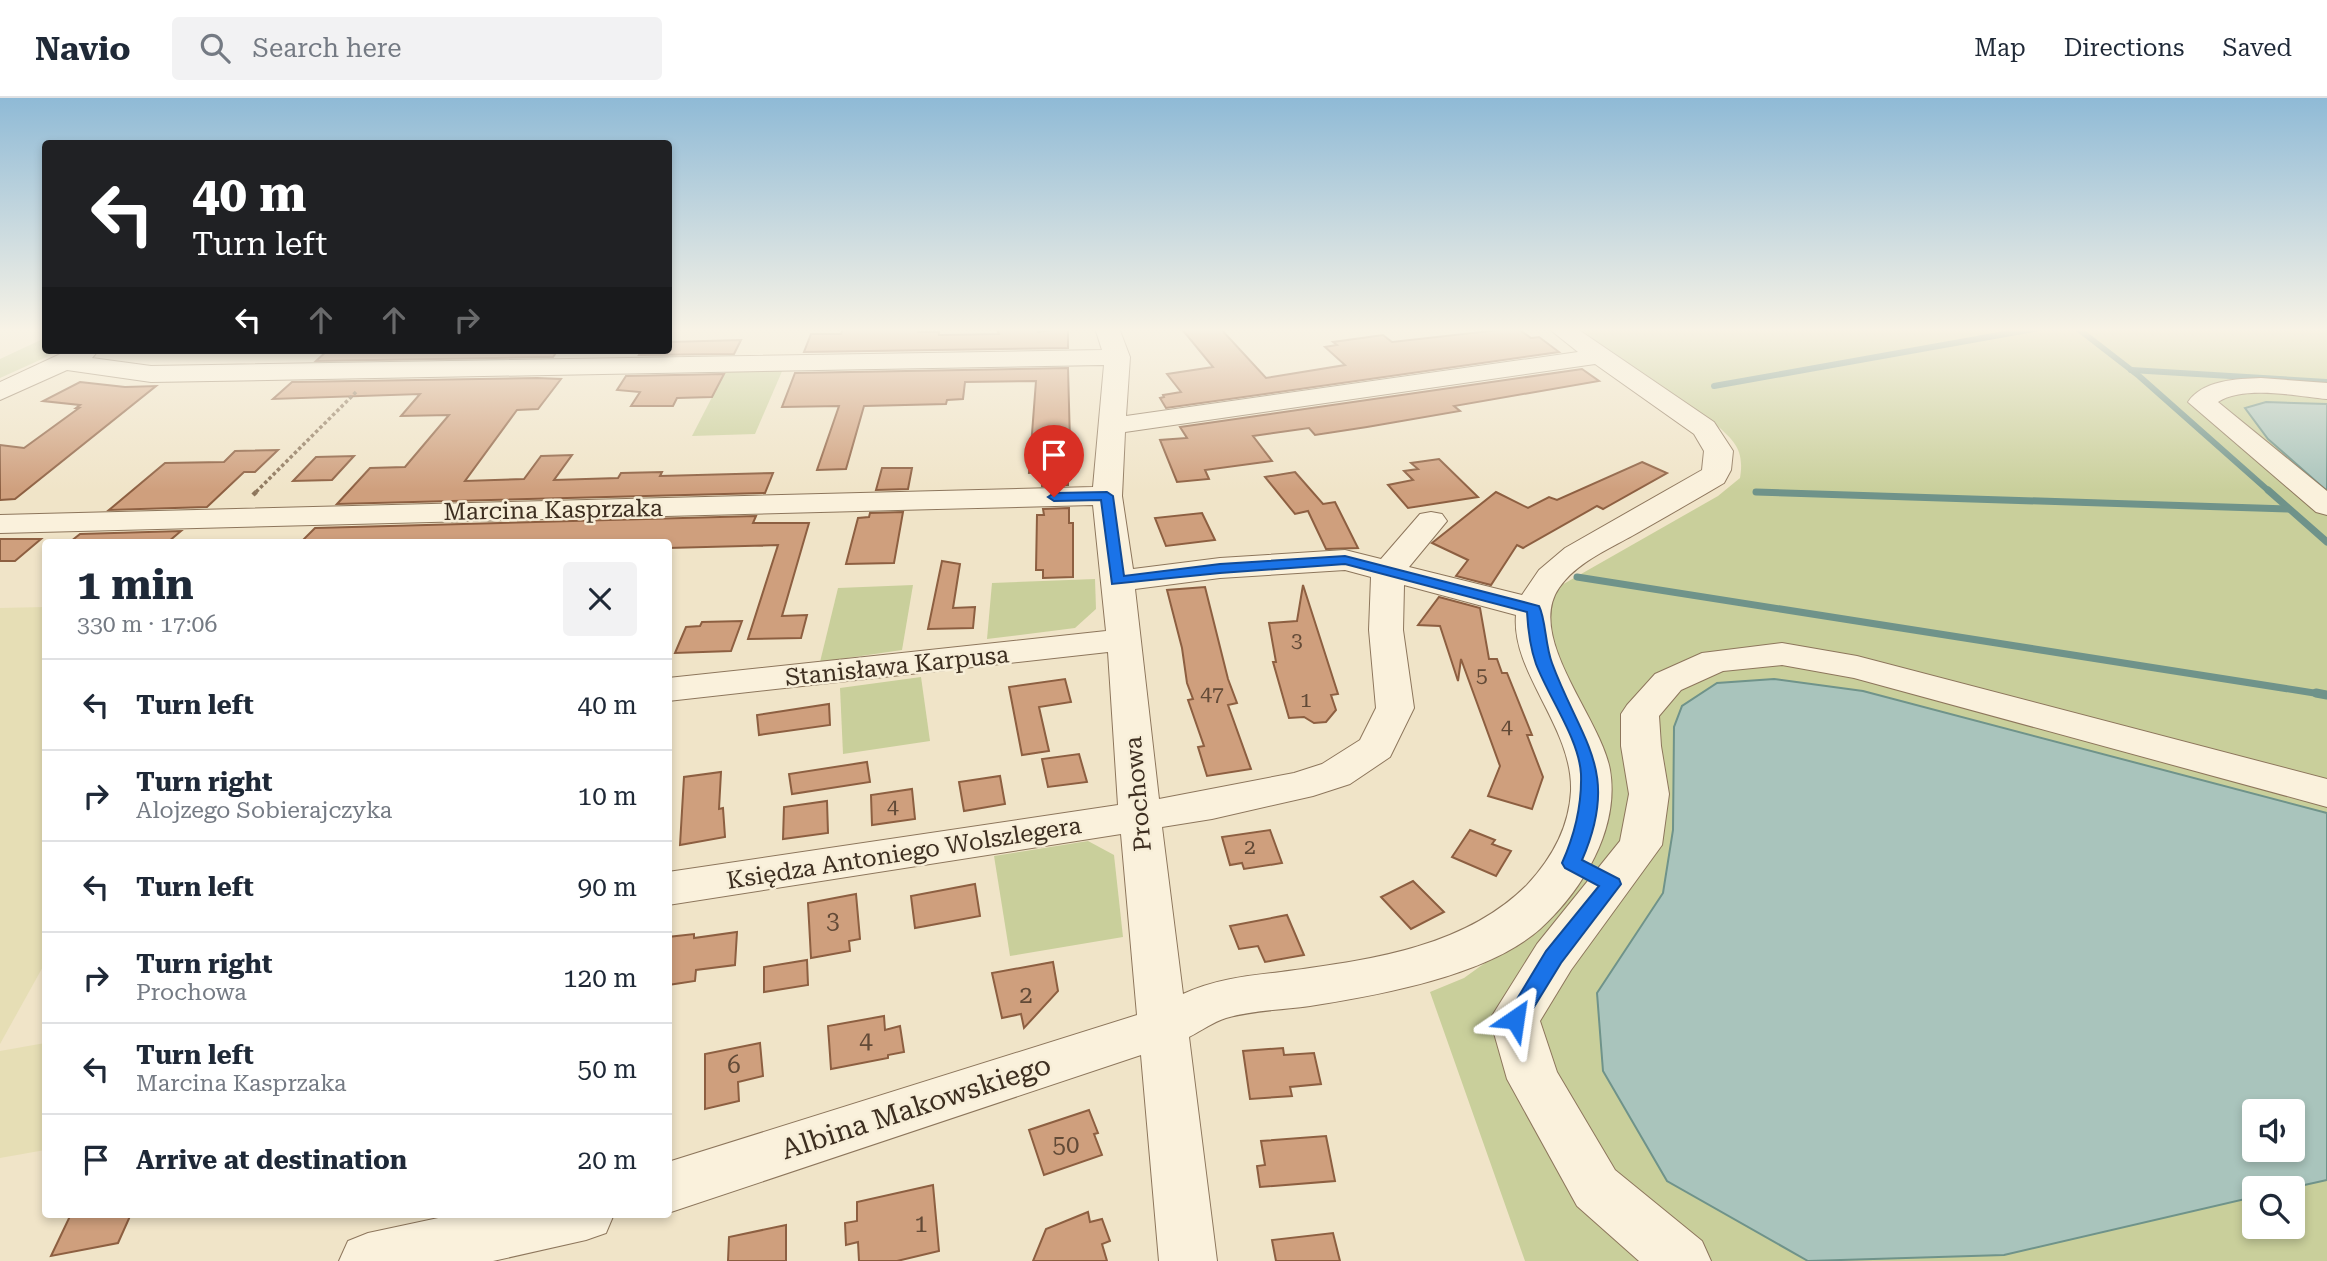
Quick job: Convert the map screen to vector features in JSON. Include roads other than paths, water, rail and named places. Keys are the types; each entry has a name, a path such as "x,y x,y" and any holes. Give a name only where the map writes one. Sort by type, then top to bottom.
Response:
{"street":[{"path":"0,392 21,382"},
{"name":"Prochowa","path":"1112,382 1113,426 1107,496 1125,640 1140,816 1188,1261"},
{"path":"1113,426 1417,382"},
{"path":"1637,382 1703,428 1720,450 1720,462 1714,477 1576,555 1558,568 1534,609 1536,640 1544,664 1583,746 1590,773 1586,831 1592,874 1553,957 1515,1019 1533,1079 1596,1188 1682,1261"},
{"path":"2327,391 2247,386 2210,392 2201,402 2327,506"},
{"name":"Marcina Kasprzaka","path":"0,524 1107,496"},
{"path":"1388,571 1431,521"},
{"path":"1117,581 1220,568 1345,560 1534,609"},
{"name":"Księdza Antoniego Wolszlegera","path":"672,889 1212,805 1299,786 1336,774 1376,748 1395,708 1386,630 1388,571"},
{"name":"Stanisława Karpusa","path":"672,690 1125,640"},
{"path":"1592,874 1641,845 1649,794 1641,746 1640,714 1668,682 1715,661 1783,654 1857,667 2327,793"},
{"name":"Albina Makowskiego","path":"672,1187 1163,1027 1216,1001 1393,974 1464,951 1518,921 1554,886 1592,874"},
{"path":"368,1261 567,1218"}],"water":[{"path":"2266,402 2327,404 2327,491 2268,439 2245,408"},
{"path":"1774,679 1863,691 2327,813 2327,1180 2305,1185 2305,1176 2242,1176 2242,1200 2004,1255 1808,1261 1667,1181 1603,1071 1597,993 1663,893 1673,830 1674,727 1682,706 1717,683"}],"waterway":[{"path":"1714,386 1735,382"},
{"path":"2146,382 2270,492"},
{"path":"2268,490 2327,542"},
{"path":"1759,492 1756,492 2288,509"},
{"path":"1577,577 2327,695 2316,693"}]}
